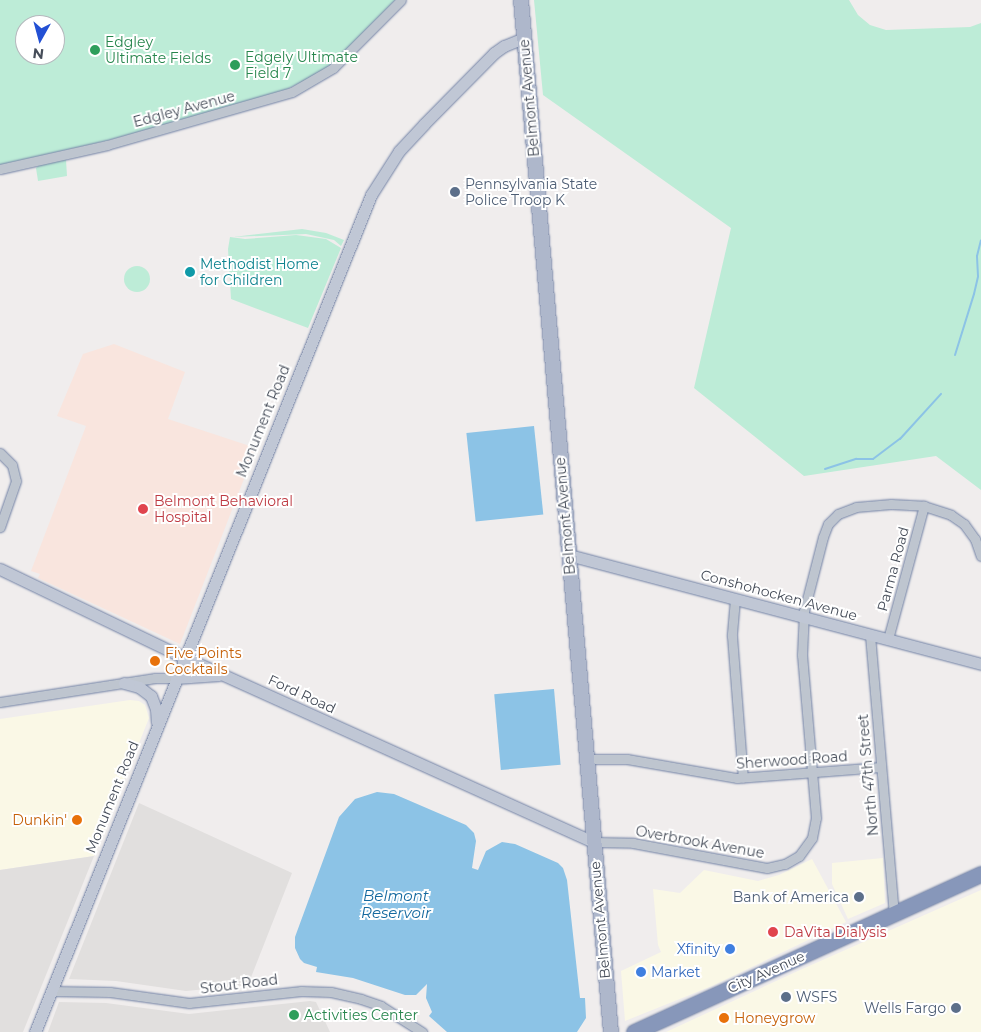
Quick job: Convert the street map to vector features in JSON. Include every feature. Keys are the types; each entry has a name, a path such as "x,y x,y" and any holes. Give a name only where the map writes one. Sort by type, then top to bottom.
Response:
{"highway":[{"name":"City Avenue","path":"634,1032 981,874"}],"main road":[{"name":"Belmont Avenue","path":"521,0 611,1032"}],"street":[{"name":"Edgley Avenue","path":"0,169 99,147 292,92 333,68 401,0"},
{"name":"Monument Road","path":"35,1032 375,188 405,144 470,77 498,50 524,38"},
{"path":"0,453 12,465 16,481 0,527"},
{"path":"812,772 802,655 806,600 823,537 833,518 844,510 856,507 891,504 924,506 950,515 964,524 975,539 981,556"},
{"name":"Parma Road","path":"888,639 924,506"},
{"name":"Conshohocken Avenue","path":"569,555 981,664"},
{"name":"Ford Road","path":"0,569 226,676 594,842"},
{"path":"735,599 732,636 744,778"},
{"name":"North 47th Street","path":"870,634 894,914"},
{"path":"0,702 155,678 226,676"},
{"path":"124,683 139,687 151,696 156,709 157,726"},
{"name":"Sherwood Road","path":"586,759 627,759 724,777 744,778 881,767"},
{"name":"Overbrook Avenue","path":"594,842 633,843 767,868 785,864 799,856 810,843 816,824 812,772"},
{"name":"Stout Road","path":"51,991 110,992 190,1003 291,992 331,992 362,999 381,1006 422,1032"}],"shaded area":[{"name":"Belmont Behavioral Hospital","path":"114,344 185,372 168,419 256,448 180,644 38,578 40,574 31,571 86,426 57,416 83,354"},
{"path":"130,700 139,701 145,705 149,718 94,856 0,870 0,719"},
{"path":"139,803 292,873 248,985 186,991 116,981 69,979"},
{"path":"94,856 23,1032 0,1032 0,870"},
{"path":"883,858 885,903 848,919 832,884 832,863"},
{"path":"812,859 846,922 712,986 625,1021 621,971 661,952 658,945 653,889 680,893 704,870 758,881 779,875"},
{"path":"981,890 981,1032 666,1032 800,970"},
{"path":"310,1001 316,1002 330,1032 48,1032 59,1002 106,1003 189,1014"}],"green space":[{"path":"0,0 395,0 333,63 312,77 277,94 106,141 0,165"},
{"path":"534,0 849,0 858,15 870,25 886,30 970,27 981,23 981,490 936,456 804,476 694,388 731,228 543,95"},
{"path":"66,160 67,176 38,181 36,168 40,164"},
{"path":"302,229 326,233 344,240 341,246 334,240 306,234 233,237"},
{"path":"296,235 326,239 341,248 308,328 231,299 228,249 230,237 245,239"},
{"path":"137,266 147,269 150,279 147,289 137,292 127,289 124,279 127,269"}],"water":[{"path":"534,426 543,515 476,522 466,433"},
{"path":"554,689 561,765 501,770 494,694"},
{"name":"Belmont Reservoir","path":"377,792 394,794 466,825 474,833 476,841 472,868 478,870 486,851 502,842 515,844 558,863 563,868 567,880 580,998 585,998 586,1018 577,1032 447,1032 429,1016 432,1012 426,998 427,984 416,995 405,995 353,978 316,972 317,967 304,963 300,959 295,948 295,937 339,817 355,799"}],"waterway":[{"path":"955,355 974,294 978,276 977,256 981,240"},
{"path":"825,469 856,459 873,459 900,439 941,394"}],"place":[{"name":"Edgley Ultimate Fields","path":"95,50"},
{"name":"Edgely Ultimate Field 7","path":"235,65"},
{"name":"Pennsylvania State Police Troop K","path":"455,192"},
{"name":"Methodist Home for Children","path":"190,272"},
{"name":"Belmont Behavioral Hospital","path":"143,509"},
{"name":"Five Points Cocktails","path":"155,661"},
{"name":"Dunkin'","path":"77,820"},
{"name":"Bank of America","path":"859,897"},
{"name":"DaVita Dialysis","path":"773,932"},
{"name":"Xfinity","path":"730,949"},
{"name":"Market","path":"641,972"},
{"name":"WSFS","path":"786,997"},
{"name":"Wells Fargo","path":"956,1008"},
{"name":"Activities Center","path":"294,1015"},
{"name":"Honeygrow","path":"724,1018"}]}
